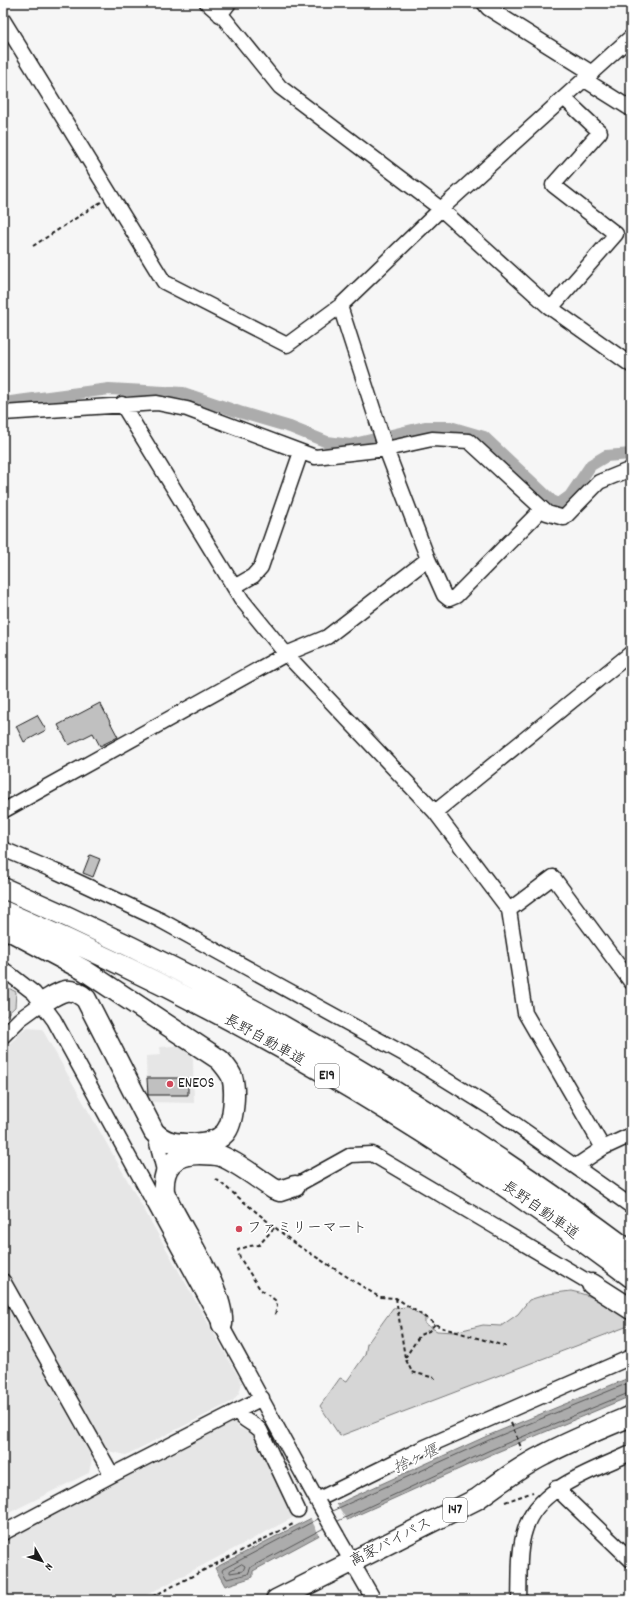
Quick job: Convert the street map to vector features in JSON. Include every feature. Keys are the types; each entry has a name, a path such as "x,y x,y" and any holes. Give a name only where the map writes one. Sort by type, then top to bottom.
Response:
{"highway":[{"name":"長野自動車道","path":"3,888 103,933 199,981 350,1065 442,1120 631,1252"},
{"name":"長野自動車道","path":"3,911 94,952 188,999 338,1082 429,1137 492,1178 592,1247 631,1277"},
{"path":"3,927 84,970 220,1060 228,1069 234,1084 232,1118 225,1133 213,1141 178,1144 168,1143 154,1132 86,999 74,990 68,990 42,1003"},
{"path":"222,1324 222,1315 217,1295 164,1192 165,1174 169,1166 174,1160 188,1154 220,1156 274,1189 280,1191 295,1186"},
{"path":"592,1284 631,1309"},
{"name":"高家バイパス","path":"276,1600 478,1499 507,1477 543,1455 631,1416"}],"street":[{"path":"207,3 220,15 280,87 441,209 551,308 631,365"},
{"path":"220,15 229,3"},
{"path":"484,3 488,8 588,76 631,109"},
{"path":"3,20 164,282 287,345 340,306 441,209 631,37"},
{"path":"551,308 616,234 553,185 600,132 564,98"},
{"path":"340,306 386,449 428,559 444,595 449,599 456,596 542,509"},
{"path":"3,413 122,404 157,403 187,409 315,457 386,449 432,439 469,441 542,509 547,513 564,518 599,482 631,469"},
{"path":"122,404 242,600 286,654 435,812 509,910 525,1013 603,1148"},
{"path":"234,587 253,576 261,567 301,452"},
{"path":"3,810 286,654 327,637 428,559"},
{"path":"435,812 631,653"},
{"path":"3,849 58,872 160,920 406,1055 498,1112 631,1206"},
{"path":"509,910 553,877 631,982"},
{"path":"3,969 34,993 57,1026 222,1324 318,1502 374,1600"},
{"path":"3,1036 20,1019 42,1003"},
{"path":"154,1132 165,1174"},
{"path":"225,1133 228,1152 235,1165"},
{"path":"576,1166 603,1148 631,1135"},
{"path":"295,1186 351,1155 372,1154 531,1250 592,1284"},
{"path":"3,1281 112,1475"},
{"path":"318,1502 423,1448 631,1357"},
{"path":"3,1533 262,1398"},
{"path":"237,1411 243,1420 255,1425 260,1430 298,1510"},
{"path":"519,1600 522,1545 525,1529 531,1516 556,1488 631,1453"},
{"path":"556,1488 631,1560"}],"path":[{"path":"33,246 110,196"},
{"path":"216,1179 294,1243 379,1296 396,1298 440,1327 508,1347"},
{"path":"274,1228 259,1244 238,1250 240,1258 260,1289 275,1300 278,1306 275,1315"},
{"path":"396,1298 405,1358 412,1372 435,1378"},
{"path":"405,1358 420,1335 428,1331 435,1324"},
{"path":"511,1422 522,1450"},
{"path":"505,1502 534,1492"}],"shaded area":[{"path":"3,985 16,992 15,1007 3,1018"},
{"path":"26,1028 42,1029 242,1383 239,1393 233,1401 126,1455 108,1451 3,1265 3,1050"},
{"name":"ENEOS","path":"185,1045 193,1059 194,1103 147,1102 146,1056 161,1055 160,1047"},
{"path":"571,1291 588,1296 610,1306 631,1319 631,1325 340,1436 320,1406 340,1378 347,1381 365,1355 367,1344 393,1308 408,1307 425,1318 425,1324 437,1331 454,1332 483,1325 501,1326 518,1314 529,1300 548,1294"},
{"path":"3,1297 92,1458 89,1473 3,1516"},
{"path":"235,1421 239,1428 257,1436 296,1516 137,1600 112,1600 109,1595 100,1600 3,1600 3,1541"}],"water":[{"path":"631,1377 631,1396 490,1455 353,1517 253,1571 253,1577 225,1586 215,1568 348,1499 487,1436"}],"pier":[{"path":"336,1503 348,1522 320,1537 310,1517"}],"building":[{"path":"100,703 118,737 100,746 93,733 69,745 58,725"},
{"path":"37,715 46,730 24,742 16,726"},
{"path":"90,855 100,859 93,877 83,873"},
{"path":"147,1078 188,1078 188,1095 148,1095"}],"waterway":[{"path":"3,403 109,389 183,393 290,427 327,442 350,445 425,427 450,427 484,437 552,501 559,504 570,496 591,465 606,456 631,454"}],"place":[{"name":"ENEOS","path":"170,1084"},
{"name":"ファミリーマート","path":"239,1229"}],"water label":[{"name":"捨ヶ堰","path":"416,1460"}]}
